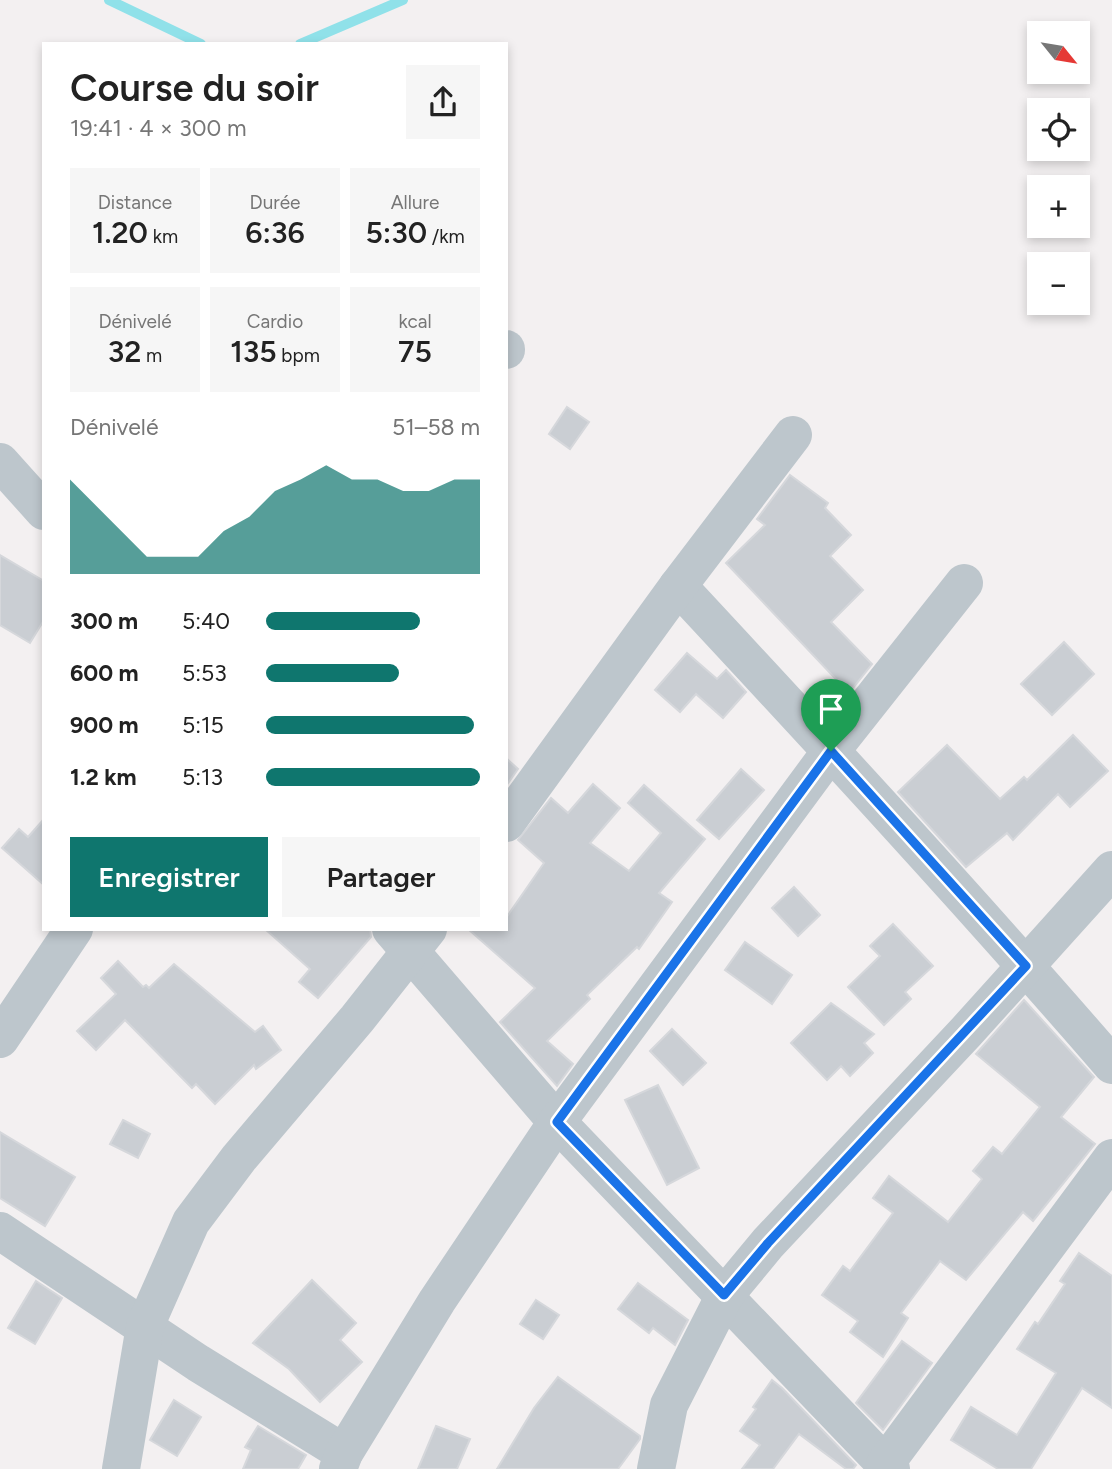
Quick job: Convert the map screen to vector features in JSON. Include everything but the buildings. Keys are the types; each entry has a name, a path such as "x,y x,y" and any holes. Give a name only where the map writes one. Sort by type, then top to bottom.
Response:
{"street":[{"path":"508,820 678,586 793,436"},
{"path":"0,462 42,509"},
{"path":"0,1231 145,1326 341,1461 437,1301 557,1122 831,751 964,583"},
{"path":"678,586 1026,966 1112,1065"},
{"path":"656,1469 669,1405 724,1295 768,1243 1112,870"},
{"path":"0,1039 74,931"},
{"path":"121,1469 145,1326 191,1222 410,937 557,1122 888,1467 1112,1158"}],"waterway":[{"path":"109,0 197,42"},
{"path":"305,42 403,0"}],"route":[{"path":"831,751 1026,966 768,1243 724,1295 557,1122 831,751"}]}
